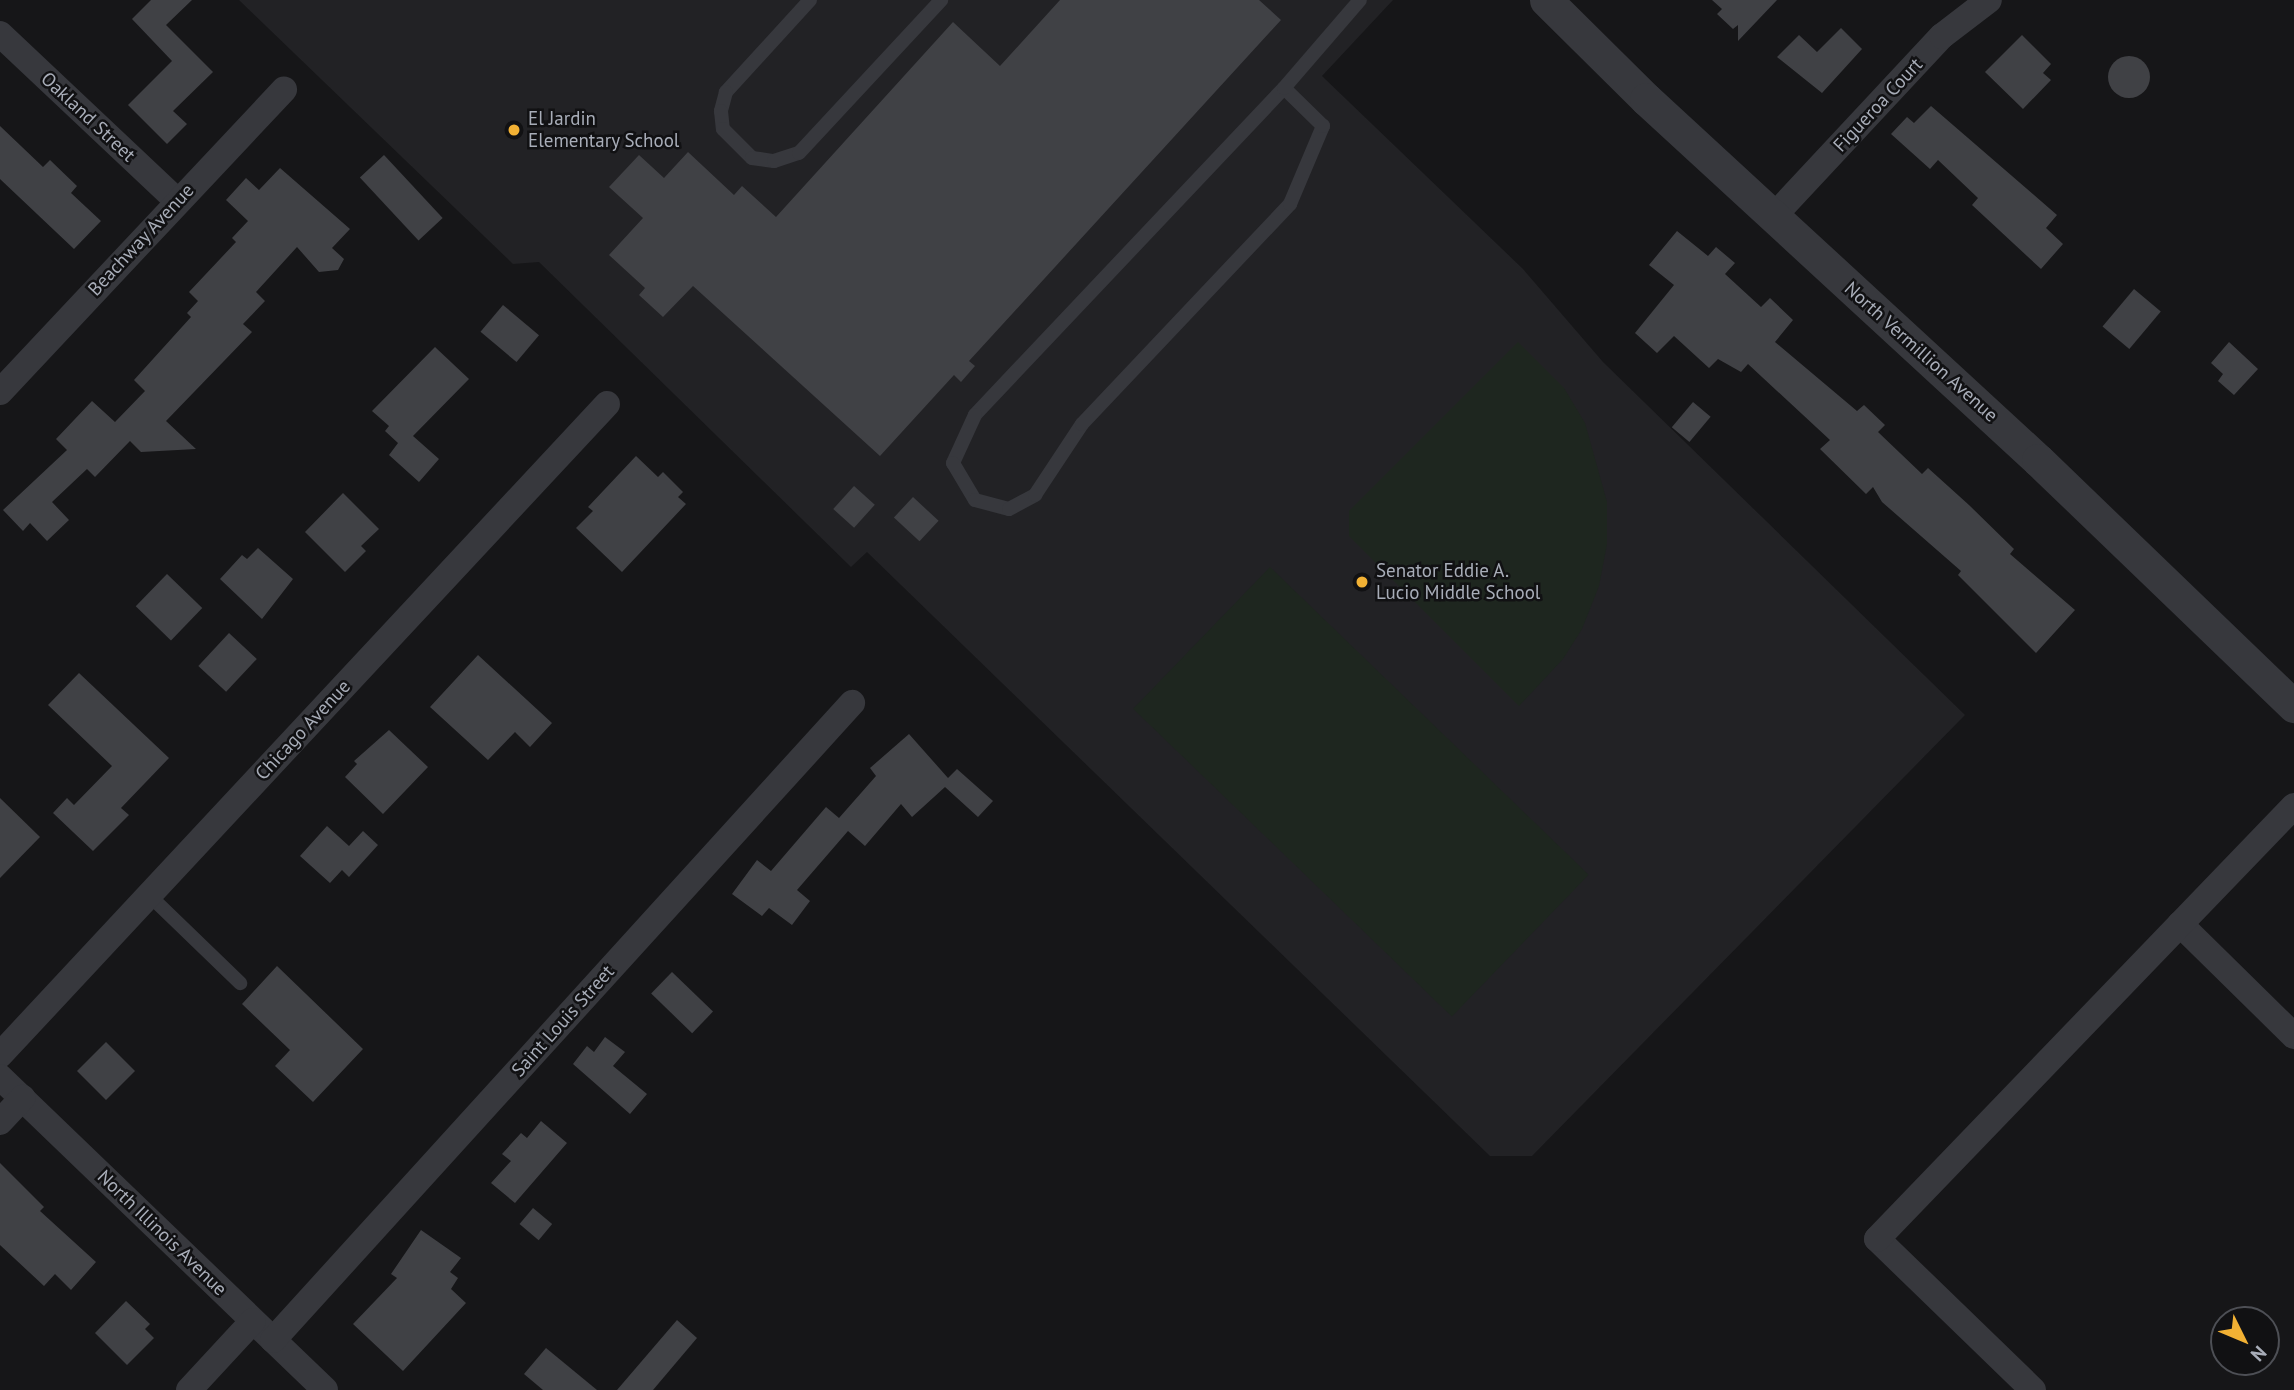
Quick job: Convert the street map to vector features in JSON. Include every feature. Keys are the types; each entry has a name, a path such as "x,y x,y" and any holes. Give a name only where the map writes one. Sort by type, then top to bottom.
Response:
{"street":[{"name":"North Vermillion Avenue","path":"1546,0 1773,217 2038,460 2294,706"},
{"name":"Figueroa Court","path":"1773,217 1941,36 1989,0"},
{"name":"Oakland Street","path":"0,34 177,201"},
{"name":"Beachway Avenue","path":"0,392 284,90"},
{"name":"Chicago Avenue","path":"0,1055 607,404"},
{"name":"Saint Louis Street","path":"273,1340 852,703"},
{"path":"2033,1390 1877,1239 2294,806"},
{"path":"2180,924 2294,1036"},
{"name":"North Illinois Avenue","path":"0,1077 325,1390"},
{"path":"0,1122 22,1098"},
{"path":"189,1390 253,1321"}],"lane":[{"path":"810,0 726,92 721,111 723,130 752,158 774,162 799,153 941,0"},
{"path":"1284,88 1323,126 1290,204 1082,424 1035,495 1009,509 975,500 953,463 975,415 1284,88 1360,0"},
{"path":"149,895 240,983"}],"shaded area":[{"name":"Senator Eddie A. Lucio Middle School","path":"239,0 1393,0 1322,76 1523,269 1603,362 1965,715 1532,1156 1490,1156 867,552 851,567 539,262 513,264"},
{"path":"1518,342 1564,388 1585,423 1607,502 1607,544 1599,586 1582,629 1563,659 1519,706 1349,536 1349,511"},
{"path":"1270,567 1589,875 1452,1016 1133,709"}],"building":[{"path":"151,0 192,0 166,25 213,72 173,111 187,124 167,144 128,105 172,61 132,19"},
{"path":"1060,0 1259,0 1281,20 969,361 975,366 961,382 954,375 880,456 693,286 663,317 639,295 645,288 609,255 643,218 609,187 639,155 664,178 688,152 734,195 742,186 776,217 953,22 1000,66"},
{"path":"1712,0 1777,0 1738,41 1738,25 1733,29 1717,14 1722,9"},
{"path":"1841,28 1862,49 1822,93 1777,57 1799,35 1817,52"},
{"path":"2022,35 2051,64 2043,73 2051,80 2023,109 1985,72"},
{"path":"2129,56 2144,62 2150,77 2144,92 2129,98 2114,92 2108,77 2114,62"},
{"path":"1931,106 2057,215 2046,228 2063,244 2041,269 1972,205 1978,198 1938,160 1930,169 1891,134 1907,117 1914,123"},
{"path":"0,126 43,167 50,160 77,186 71,193 101,221 74,249 0,179"},
{"path":"384,155 443,218 419,240 360,178"},
{"path":"280,168 350,229 332,248 344,259 338,270 319,272 297,247 256,292 265,301 243,324 252,332 166,421 196,449 141,452 130,441 95,477 87,469 52,502 69,520 47,541 30,523 23,531 3,510 67,450 56,439 92,401 115,422 145,391 134,380 191,317 187,313 198,301 189,292 236,242 232,238 248,221 226,200 246,178 259,190"},
{"path":"1677,231 1708,256 1716,247 1735,263 1725,274 1761,307 1770,298 1793,320 1775,342 1857,411 1864,405 1885,425 1878,432 1922,474 1928,468 1969,505 2014,549 2010,554 2075,610 2036,653 1958,575 1961,571 1882,502 1873,487 1866,494 1820,449 1830,440 1748,364 1741,372 1718,359 1709,368 1674,336 1657,353 1635,333 1674,285 1649,265"},
{"path":"2134,289 2161,311 2129,349 2103,327"},
{"path":"503,305 539,335 517,362 481,332"},
{"path":"2229,342 2258,369 2234,395 2218,381 2223,374 2211,363"},
{"path":"435,347 469,379 413,436 439,459 419,482 389,455 398,443 385,431 389,426 372,411"},
{"path":"1693,402 1711,417 1689,442 1672,427"},
{"path":"636,456 658,477 663,472 683,492 678,497 686,504 622,572 576,528 593,511 588,507"},
{"path":"854,486 875,505 854,528 833,509"},
{"path":"343,493 379,529 361,546 366,551 345,572 305,532"},
{"path":"913,497 939,521 920,541 894,517"},
{"path":"258,548 293,579 262,619 220,579 242,555 247,559"},
{"path":"167,574 202,608 171,640 136,606"},
{"path":"229,633 257,659 226,692 198,666"},
{"path":"478,655 552,723 530,747 515,732 488,760 430,707"},
{"path":"79,673 169,758 121,808 129,815 93,851 53,813 67,798 74,805 112,766 48,705"},
{"path":"389,730 428,767 383,814 345,777 357,764 354,761"},
{"path":"909,734 948,778 957,769 993,801 978,817 945,787 912,817 901,804 865,846 848,831 797,890 810,901 792,925 769,908 762,916 732,894 757,860 771,871 826,807 839,818 876,776 870,768"},
{"path":"0,798 40,837 0,878"},
{"path":"327,826 349,846 363,831 378,845 349,877 342,870 330,883 300,856"},
{"path":"277,966 363,1049 313,1102 275,1066 290,1050 242,1004"},
{"path":"672,972 713,1012 692,1033 651,994"},
{"path":"605,1037 625,1052 613,1066 647,1094 630,1114 573,1064 587,1046 594,1052"},
{"path":"106,1042 135,1071 106,1100 77,1071"},
{"path":"541,1121 567,1143 515,1203 491,1183 511,1161 502,1154 521,1133 527,1138"},
{"path":"0,1163 44,1207 40,1211 96,1262 71,1290 55,1274 44,1286 0,1245"},
{"path":"533,1208 552,1224 539,1240 520,1224"},
{"path":"421,1230 461,1258 450,1272 458,1278 451,1289 466,1303 403,1371 353,1324 397,1278 391,1274"},
{"path":"126,1301 150,1324 145,1329 154,1338 127,1365 95,1333"},
{"path":"677,1320 697,1338 653,1390 617,1390"},
{"path":"546,1348 597,1390 543,1390 524,1374"}],"place":[{"name":"El Jardin Elementary School","path":"514,130"},
{"name":"Senator Eddie A. Lucio Middle School","path":"1362,582"}]}
